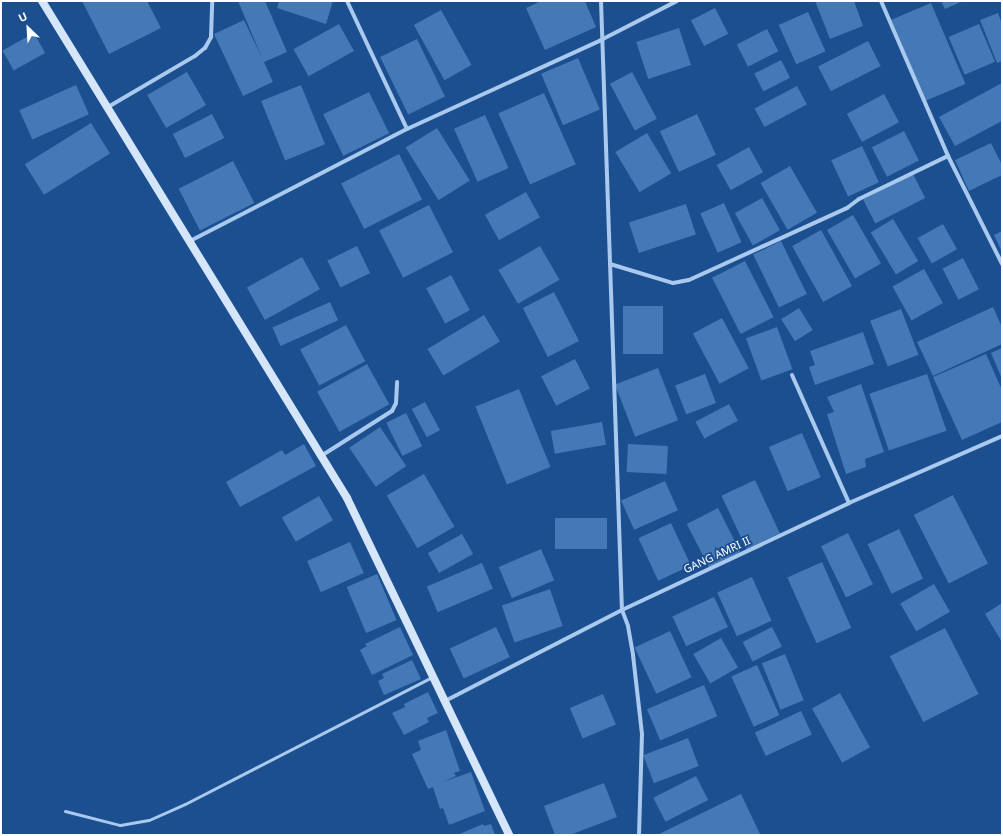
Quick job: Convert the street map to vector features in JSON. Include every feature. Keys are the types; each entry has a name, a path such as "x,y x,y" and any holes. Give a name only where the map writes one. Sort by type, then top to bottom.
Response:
{"main road":[{"path":"42,1 347,498 509,835"}],"street":[{"path":"108,107 195,56 204,48 211,37 212,1"},
{"path":"347,1 407,129"},
{"path":"600,1 622,610 628,626 633,655 642,734 639,835"},
{"path":"190,242 407,129 601,40 677,1"},
{"path":"881,1 948,156 1002,264"},
{"path":"610,264 673,283 689,280 847,208 859,199 948,156"},
{"path":"792,375 849,503"},
{"path":"321,456 392,411 396,402 397,382"},
{"name":"GANG AMRI II","path":"444,700 622,610 849,503 1002,436"}],"lane":[{"path":"65,811 120,825 149,820 185,804 432,677"}],"building":[{"path":"82,1 147,1 161,28 109,54"},
{"path":"238,1 265,1 287,52 264,62 273,82 243,96 214,34 244,20 263,60"},
{"path":"279,1 333,1 326,24 277,8"},
{"path":"541,1 585,1 596,27 545,50 526,8"},
{"path":"815,1 854,1 863,26 830,39"},
{"path":"941,1 963,1 945,9"},
{"path":"931,3 965,84 926,101 891,20"},
{"path":"715,8 728,34 704,46 691,20"},
{"path":"441,10 472,65 444,80 414,25"},
{"path":"808,12 825,51 796,64 779,25"},
{"path":"998,13 1002,24 1002,61 997,63 980,20"},
{"path":"339,24 354,51 309,76 294,49"},
{"path":"979,24 995,62 965,75 949,37"},
{"path":"679,28 691,65 648,79 636,42"},
{"path":"767,29 778,51 748,67 737,44"},
{"path":"34,33 45,53 14,71 3,50"},
{"path":"417,39 445,97 408,114 380,57"},
{"path":"868,41 881,66 831,91 818,66"},
{"path":"578,58 600,110 563,125 541,74"},
{"path":"781,60 790,78 763,91 754,74"},
{"path":"187,72 206,105 166,128 147,95"},
{"path":"632,72 657,119 635,131 610,84"},
{"path":"1002,83 1002,121 955,146 939,117"},
{"path":"76,85 89,114 32,139 19,110"},
{"path":"301,85 325,144 285,160 261,101"},
{"path":"797,86 807,105 764,127 755,109"},
{"path":"369,92 389,133 343,156 323,114"},
{"path":"544,93 576,164 530,185 498,113"},
{"path":"884,94 899,122 862,142 847,114"},
{"path":"212,114 224,138 185,158 173,134"},
{"path":"697,114 716,155 679,172 660,131"},
{"path":"485,115 509,168 478,182 454,129"},
{"path":"91,123 110,154 44,195 25,164"},
{"path":"437,128 470,181 438,200 406,148"},
{"path":"904,131 919,160 887,177 872,147"},
{"path":"647,133 671,173 639,192 615,152"},
{"path":"991,143 1002,165 1002,175 969,191 955,160"},
{"path":"862,146 879,182 848,197 831,160"},
{"path":"749,147 763,172 731,190 717,165"},
{"path":"399,154 422,199 364,229 341,184"},
{"path":"233,161 254,203 200,231 179,189"},
{"path":"790,166 817,213 788,230 761,183"},
{"path":"913,174 925,198 875,223 863,199"},
{"path":"526,192 540,217 499,240 485,215"},
{"path":"762,198 780,230 753,245 735,213"},
{"path":"724,203 741,242 718,253 700,214"},
{"path":"686,204 696,234 639,253 629,223"},
{"path":"429,205 453,252 403,278 379,230"},
{"path":"853,215 881,263 855,278 827,230"},
{"path":"893,219 918,261 896,274 871,232"},
{"path":"943,224 957,249 932,263 918,238"},
{"path":"821,230 852,286 823,302 792,246"},
{"path":"1002,231 1002,252 994,235"},
{"path":"781,241 807,294 779,308 753,255"},
{"path":"357,246 370,273 340,287 327,260"},
{"path":"540,246 560,280 518,304 498,270"},
{"path":"302,257 320,289 265,320 247,288"},
{"path":"963,258 979,289 958,300 943,268"},
{"path":"745,261 774,317 741,334 712,278"},
{"path":"924,269 943,303 911,321 893,286"},
{"path":"451,275 470,310 445,323 426,288"},
{"path":"554,292 579,341 548,357 523,308"},
{"path":"330,302 338,320 281,346 272,328"},
{"path":"623,306 663,306 663,354 623,354"},
{"path":"993,307 1002,327 1002,344 933,376 917,342"},
{"path":"799,308 813,330 795,341 781,319"},
{"path":"901,309 919,355 888,367 870,321"},
{"path":"484,315 500,342 443,376 427,349"},
{"path":"722,318 749,368 720,384 693,333"},
{"path":"346,325 365,361 319,386 300,349"},
{"path":"777,327 792,369 761,381 746,338"},
{"path":"863,332 874,364 815,385 809,367 815,365 810,351"},
{"path":"1002,348 1002,379 991,353"},
{"path":"986,354 1002,390 1002,422 962,440 933,377"},
{"path":"575,359 590,388 556,406 541,376"},
{"path":"367,364 389,404 339,432 317,392"},
{"path":"658,368 678,420 635,437 615,384"},
{"path":"705,374 716,403 686,414 675,385"},
{"path":"927,374 947,431 889,451 869,394"},
{"path":"861,384 884,452 865,459 866,467 846,474 827,414 834,412 827,397"},
{"path":"519,389 550,467 507,484 475,407"},
{"path":"425,402 440,430 427,437 412,409"},
{"path":"729,404 738,421 704,439 695,422"},
{"path":"406,413 422,446 402,456 386,423"},
{"path":"602,422 606,445 555,454 551,431"},
{"path":"380,427 406,466 376,487 349,448"},
{"path":"802,433 821,477 788,491 769,447"},
{"path":"304,444 316,466 240,507 226,482 282,450 285,455"},
{"path":"628,444 668,446 666,474 627,472"},
{"path":"424,474 454,527 417,548 387,496"},
{"path":"755,480 780,533 746,549 721,496"},
{"path":"665,481 678,510 634,530 621,501"},
{"path":"953,495 988,564 949,584 914,515"},
{"path":"319,496 333,520 296,542 282,518"},
{"path":"718,508 740,552 709,568 687,524"},
{"path":"555,518 607,518 607,549 555,549"},
{"path":"671,523 691,566 658,581 638,538"},
{"path":"899,529 923,578 892,594 868,544"},
{"path":"848,533 873,584 846,597 821,546"},
{"path":"462,534 473,554 439,573 428,553"},
{"path":"350,542 364,573 321,592 307,561"},
{"path":"541,549 554,580 512,598 499,567"},
{"path":"822,562 851,628 817,643 787,577"},
{"path":"482,563 493,589 438,612 427,586"},
{"path":"377,574 397,620 366,633 347,587"},
{"path":"752,577 772,621 737,636 717,592"},
{"path":"934,584 950,612 916,631 900,604"},
{"path":"550,589 563,626 514,642 502,606"},
{"path":"714,597 728,627 686,646 672,616"},
{"path":"1002,603 1002,642 985,614"},
{"path":"400,627 413,655 372,675 360,650 367,646 365,644"},
{"path":"496,627 510,657 464,678 450,649"},
{"path":"772,627 782,647 753,662 743,642"},
{"path":"945,628 979,694 923,722 890,656"},
{"path":"670,631 692,677 656,694 635,647"},
{"path":"721,638 738,667 710,683 693,654"},
{"path":"785,654 804,700 781,710 762,663"},
{"path":"412,660 421,679 384,695 378,681 384,678 382,674"},
{"path":"757,665 779,715 754,727 731,676"},
{"path":"704,685 717,716 660,741 647,709"},
{"path":"428,692 438,713 427,718 429,722 404,735 392,713 405,707 404,704"},
{"path":"840,693 870,747 842,763 812,709"},
{"path":"603,694 616,724 583,738 570,708"},
{"path":"801,711 812,735 766,756 755,733"},
{"path":"446,730 460,771 454,773 456,776 443,782 471,772 485,811 449,825 443,808 440,809 433,787 428,789 412,754 421,750 418,741"},
{"path":"688,738 699,766 654,783 643,755"},
{"path":"696,776 708,800 665,822 653,798"},
{"path":"604,783 617,817 570,835 555,835 544,806"},
{"path":"741,794 760,834 657,835"},
{"path":"483,824 484,826 491,824 495,835 457,835"}]}
